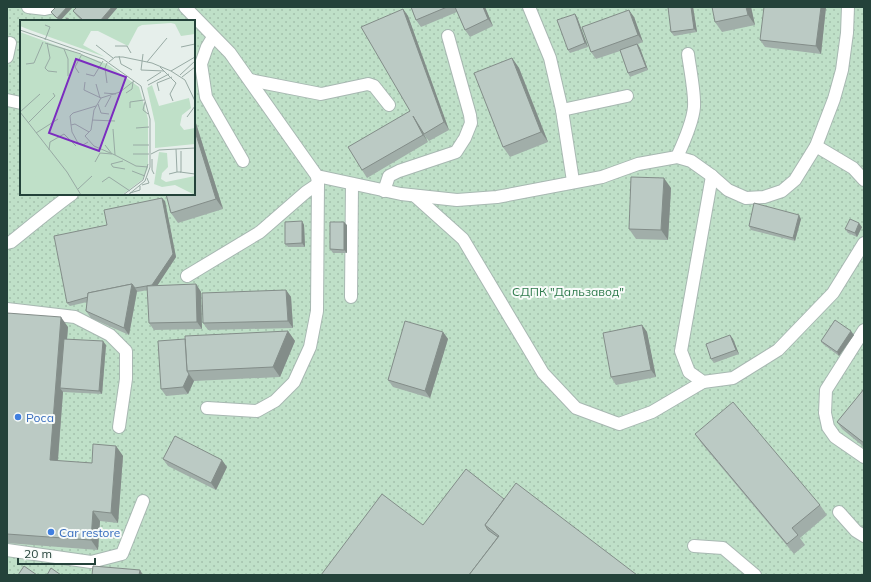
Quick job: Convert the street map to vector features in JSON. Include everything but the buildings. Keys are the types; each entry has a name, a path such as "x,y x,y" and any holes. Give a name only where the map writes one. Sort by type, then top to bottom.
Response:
{"lane":[{"path":"28,7 36,9 54,7"},
{"path":"185,7 230,53 250,80 317,180 318,311 310,347 294,382 275,402 257,411 207,408"},
{"path":"529,7 550,58 562,110 573,181"},
{"path":"317,180 352,184 415,196 457,200 497,197 573,181 602,177 638,164 677,157 690,161 712,176 728,190 746,198 764,197 782,191 795,180 816,146 834,99 842,70 847,32 848,7"},
{"path":"384,191 389,176 399,171 456,152 465,138 470,123 470,115 448,36"},
{"path":"213,37 207,47 201,64 206,97 243,161"},
{"path":"7,57 10,43"},
{"path":"677,157 684,143 694,107 688,54"},
{"path":"250,80 321,94 368,84 374,86 389,105"},
{"path":"562,110 627,96"},
{"path":"7,100 20,103"},
{"path":"816,146 853,168 864,180"},
{"path":"704,382 689,372 681,351 712,176"},
{"path":"187,276 260,232 306,192 317,180"},
{"path":"351,297 352,184"},
{"path":"7,243 11,242 53,207 71,195"},
{"path":"415,196 463,239 543,373 576,408 619,424 652,412 704,382 733,378 778,350 833,293 864,243"},
{"path":"7,309 75,317 110,335 126,351 126,379 119,427"},
{"path":"864,330 826,390 825,413 828,427 836,437 864,457"},
{"path":"7,550 91,562 122,554 143,501"},
{"path":"839,512 856,531 864,536"},
{"path":"694,546 724,548 755,575"}],"green space":[{"name":"СДПК \"Дальзавод\"","path":"7,7 864,7 864,575 7,575"}],"place":[{"name":"Роса","path":"18,417"},
{"name":"Car restore","path":"51,532"}]}
